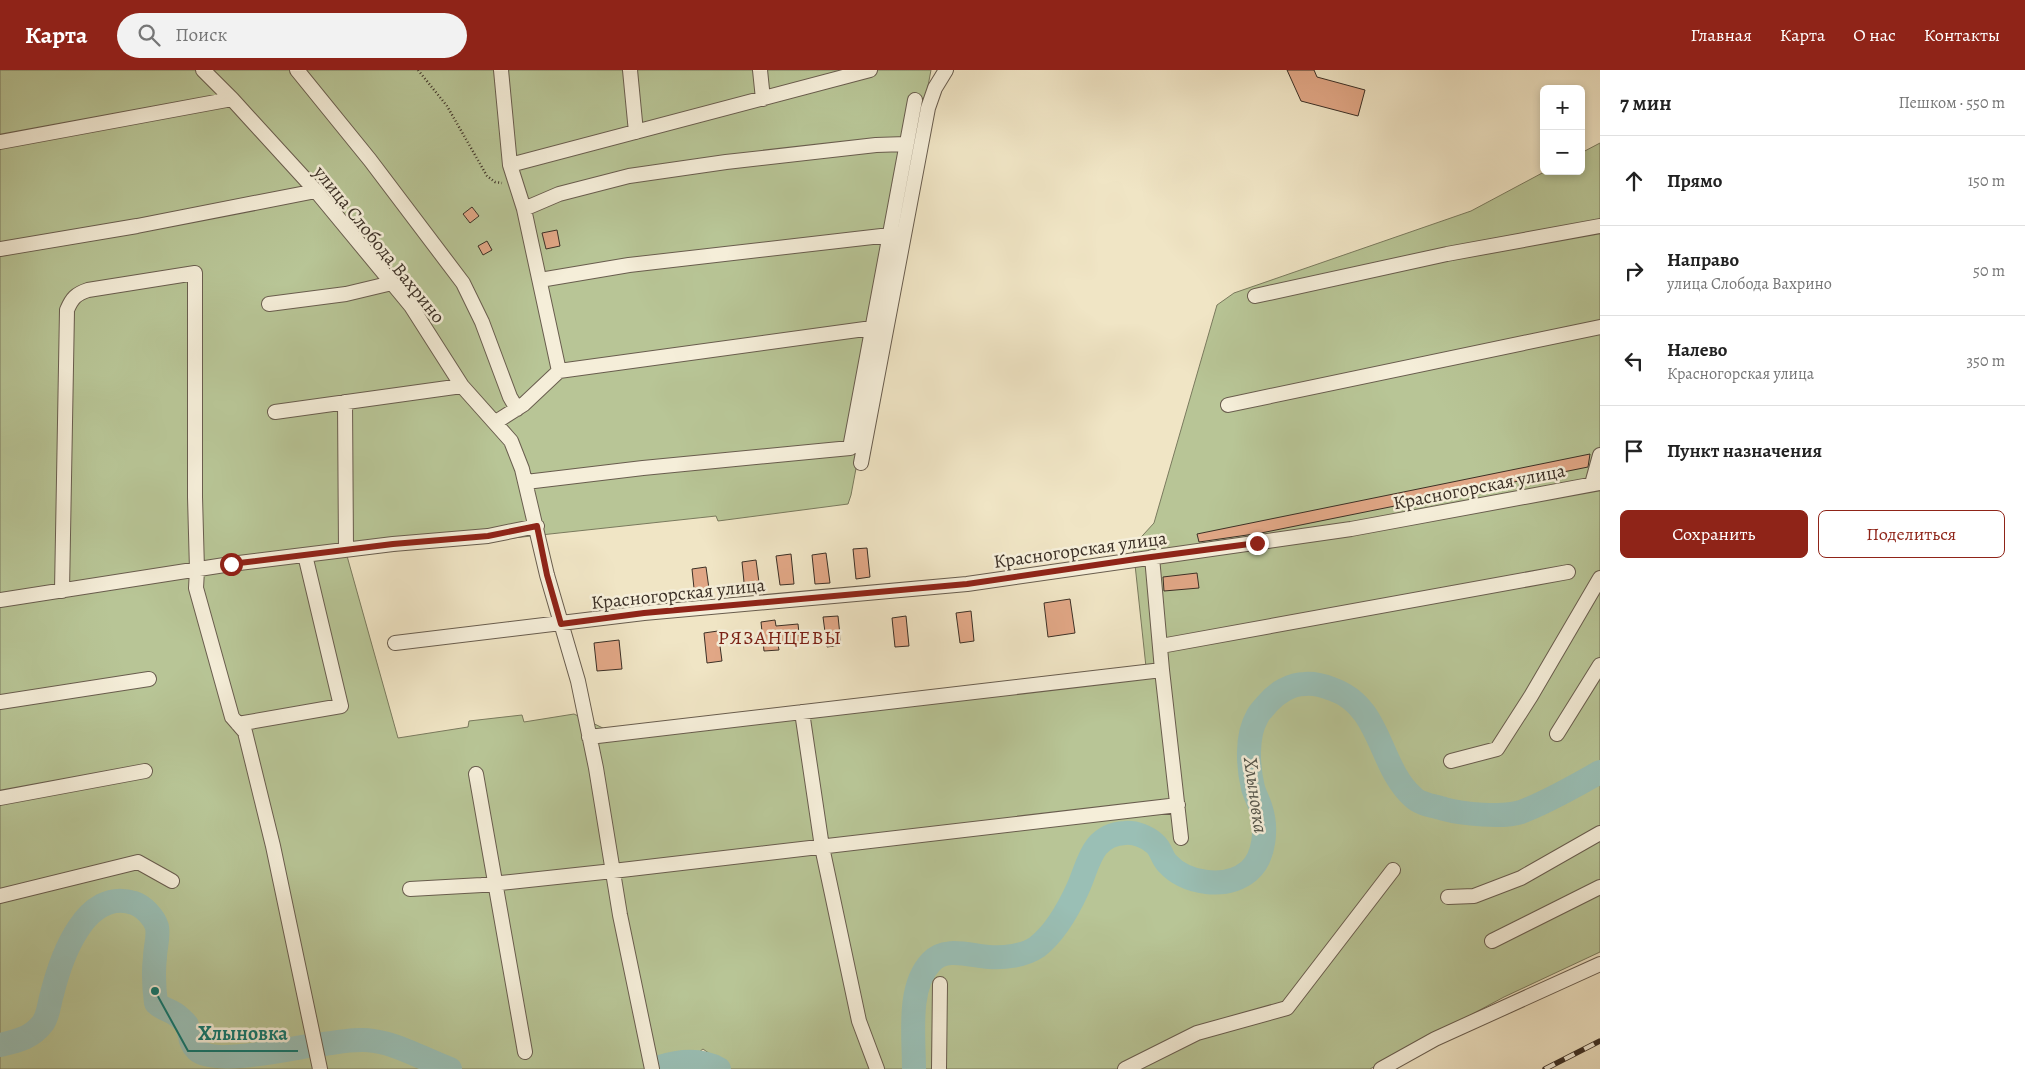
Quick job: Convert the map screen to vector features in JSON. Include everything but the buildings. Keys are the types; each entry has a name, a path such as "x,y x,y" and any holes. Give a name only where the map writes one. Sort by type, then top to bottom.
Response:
{"street":[{"path":"297,70 382,175 464,283 482,322 510,397 517,409"},
{"path":"501,70 510,165 524,209 559,372"},
{"path":"630,70 636,132"},
{"path":"760,70 763,98"},
{"path":"510,165 870,70"},
{"path":"861,463 928,108 935,88 946,70"},
{"name":"улица Слобода Вахрино","path":"210,72 232,99 316,191 412,306 462,386 511,441 526,482 547,575 578,681 590,737 620,915 650,1063"},
{"path":"0,142 232,99"},
{"path":"526,482 643,468 850,448 906,144 916,100"},
{"path":"524,209 559,194 629,176 726,162 876,145 906,144"},
{"path":"0,249 138,226 316,191"},
{"path":"1254,296 1447,254 1600,226"},
{"path":"540,280 629,265 890,235"},
{"path":"62,591 67,310 70,302 76,294 88,290 195,273 195,497 198,570 196,588 232,718 245,732 273,846 320,1069"},
{"path":"269,304 346,294 392,283"},
{"path":"1228,405 1600,327"},
{"path":"496,422 524,404 559,372 872,328"},
{"path":"274,412 462,386"},
{"path":"345,402 346,550"},
{"path":"1596,483 1600,455"},
{"name":"Красногорская улица","path":"395,643 644,613 967,584 1351,529 1596,483"},
{"path":"0,600 305,555 488,536 537,526"},
{"path":"238,724 341,706 305,555"},
{"path":"1152,558 1162,670 1181,838"},
{"path":"1161,646 1568,572"},
{"path":"1451,761 1497,749 1531,696 1600,578"},
{"path":"1557,734 1600,665"},
{"path":"590,737 1162,670"},
{"path":"0,702 149,679"},
{"path":"802,712 822,847 859,1021 877,1069"},
{"path":"0,798 145,771"},
{"path":"476,774 525,1052"},
{"path":"410,889 482,885 613,871 1178,805"},
{"path":"1448,897 1474,896 1521,878 1600,833"},
{"path":"0,896 138,862 172,881"},
{"path":"1125,1069 1197,1033 1287,1008 1393,870"},
{"path":"1492,940 1600,888"},
{"path":"1381,1069 1435,1039 1600,964"},
{"path":"939,1069 940,984"}],"path":[{"path":"418,70 447,106 487,176 494,182 516,183"}],"green space":[{"path":"0,70 931,70 848,504 718,521 716,516 347,556 398,738 468,727 469,721 522,715 524,722 574,714 611,732 1146,667 1133,546 1154,523 1217,305 1234,293 1471,211 1540,174 1585,175 1585,151 1600,143 1600,952 1504,997 1370,1069 731,1069 703,1049 676,1069 0,1069"}],"waterway":[{"name":"Хлыновка","path":"914,1069 913,1027 915,998 923,972 931,962 943,954 958,953 1001,957 1014,956 1037,947 1050,935 1061,920 1074,896 1093,852 1105,839 1125,833 1133,833 1145,837 1157,846 1165,861 1175,870 1195,880 1206,882 1229,881 1249,871 1258,858 1264,833 1263,817 1253,788 1250,771 1251,733 1260,712 1275,696 1289,687 1300,684 1315,684 1332,689 1348,697 1361,709 1370,722 1402,784 1416,799 1432,806 1472,814 1513,814 1541,804 1600,772"},
{"name":"Хлыновка","path":"0,1045 18,1040 39,1028 48,1012 62,962 78,929 89,915 102,905 117,901 137,904 148,912 156,923 158,935 154,969 156,1003 176,1015 186,1024 192,1043 197,1050 205,1054 233,1056 267,1053 308,1046"},
{"name":"Хлыновка","path":"324,1044 362,1040 374,1041 403,1049 450,1069"},
{"name":"Хлыновка","path":"660,1067 675,1063 697,1062 719,1069"}],"railway":[{"path":"1545,1069 1600,1041"}],"place":[{"name":"Хлыновка","path":"155,991"}],"district":[{"name":"РЯЗАНЦЕВЫ","path":"780,637"}],"route":[{"path":"231,564 393,544 488,536 537,526 547,575 561,624 644,613 967,584 1257,543"}]}
